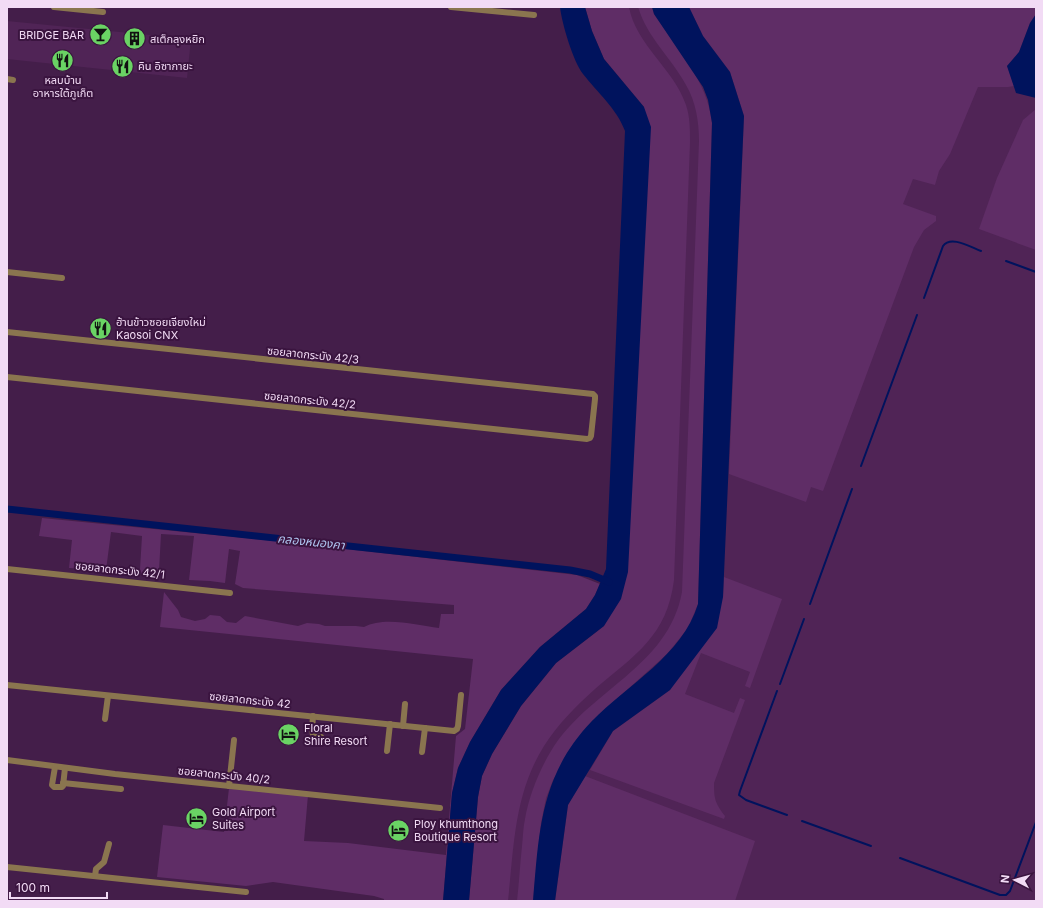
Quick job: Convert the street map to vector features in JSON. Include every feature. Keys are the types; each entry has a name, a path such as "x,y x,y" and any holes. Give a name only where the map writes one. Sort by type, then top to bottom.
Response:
{"street":[{"path":"54,7 103,12"},
{"path":"451,7 534,15"},
{"path":"7,272 62,278"},
{"name":"ซอยลาดกระบัง 42/3","path":"7,332 593,394 595,396 593,418"},
{"name":"ซอยลาดกระบัง 42/2","path":"7,377 587,439 591,436 593,418"},
{"name":"ซอยลาดกระบัง 42/1","path":"7,569 230,592"},
{"name":"ซอยลาดกระบัง 42","path":"7,685 403,726 456,730 458,726 461,695"},
{"path":"105,719 108,696"},
{"path":"403,726 405,704"},
{"path":"313,716 312,732 314,736 321,737"},
{"path":"387,751 390,724"},
{"path":"422,752 425,728"},
{"path":"229,786 234,740"},
{"name":"ซอยลาดกระบัง 40/2","path":"7,760 55,767 440,808"},
{"path":"55,767 53,787 62,788 65,768"},
{"path":"63,783 121,789"},
{"path":"95,876 96,870 104,862 109,844"},
{"path":"7,867 246,892"}],"shaded area":[{"path":"560,7 585,7 592,31 604,59 644,107 651,127 628,572 621,599 604,626 556,663 521,706 492,754 482,776 478,797 469,901 443,901 452,793 458,768 470,742 501,690 540,647 586,609 595,595 606,569 625,131 612,108 579,68 568,42"},
{"path":"585,7 629,7 633,21 639,33 680,92 686,105 689,119 690,142 674,580 670,599 664,616 647,643 581,702 555,730 534,764 521,802 517,821 508,901 469,901 478,797 482,776 492,754 521,706 556,663 604,626 644,107 604,59 592,31"},
{"path":"605,7 1036,7 1036,901 483,901 491,820 595,654 665,130"},
{"path":"638,7 652,7 654,14 690,66 704,93 712,123 698,604 688,628 667,654 591,722 553,780 546,798 541,823 533,901 517,901 523,829 529,801 535,784 551,751 567,730 585,711 644,660 661,640 674,618 682,592 699,141 698,127 695,105 689,92 680,75 648,29"},
{"path":"652,7 689,7 703,36 730,72 744,116 723,597 717,628 670,690 613,731 568,805 555,901 533,901 537,851 545,805 552,783 562,762 575,741 592,721 606,707 652,668 680,639 698,604 712,123 708,100 703,87 654,14"},
{"path":"689,7 1036,7 1036,14 1030,23 1019,52 1007,66 1014,86 978,87 950,154 939,171 935,185 913,179 903,204 936,216 936,221 924,230 914,247 823,491 811,487 806,502 729,474 744,116 730,72 703,36"},
{"path":"1036,14 1036,98 1016,93 1007,66 1019,52 1030,23"},
{"path":"7,21 191,39 187,78 7,59"},
{"path":"1036,109 1036,250 979,229 997,178 1023,120"},
{"path":"42,518 275,541 577,575 600,584 586,609 540,647 501,690 470,742 458,768 452,793 443,901 384,901 384,899 374,896 273,882 246,886 157,877 163,825 224,832 229,788 308,795 304,841 348,843 446,855 456,736 465,729 473,659 160,627 164,592 178,610 181,617 195,621 205,619 210,615 220,616 227,622 236,623 245,616 298,626 307,623 325,626 364,627 381,622 401,622 439,628 441,614 454,614 454,605 243,588 235,584 240,551 229,549 225,583 189,580 194,536 161,534 159,571 132,575 128,573 140,569 142,536 111,532 106,570 69,568 72,540 39,536"},
{"path":"724,577 782,599 750,688 745,686 750,672 701,653 685,694 734,713 740,698 745,700 714,783 716,801 725,816 724,819 590,770 613,731 670,690 723,597"},
{"path":"585,776 755,841 735,901 555,901 568,805"}],"waterway":[{"path":"924,298 943,246 946,243 961,243 981,251"},
{"path":"1006,261 1036,272"},
{"path":"861,466 917,315"},
{"path":"810,604 852,489"},
{"name":"คลองหนองคา","path":"7,509 570,570 590,574 609,582"},
{"path":"780,684 804,619"},
{"path":"777,691 739,795 746,800 787,815"},
{"path":"802,821 871,846"},
{"path":"900,858 1000,895 1006,895 1010,891 1036,822"}],"place":[{"name":"BRIDGE BAR","path":"100,35"},
{"name":"สเต็กลุงหยิก","path":"134,39"},
{"name":"หลบบ้าน อาหารใต้ภูเก็ต","path":"63,60"},
{"name":"คิน อิซากายะ","path":"123,66"},
{"name":"ฮ้านข้าวซอยเจียงใหม่ Kaosoi CNX","path":"101,328"},
{"name":"Floral Shire Resort","path":"288,734"},
{"name":"Gold Airport Suites","path":"196,818"},
{"name":"Ploy khumthong Boutique Resort","path":"398,830"}]}
